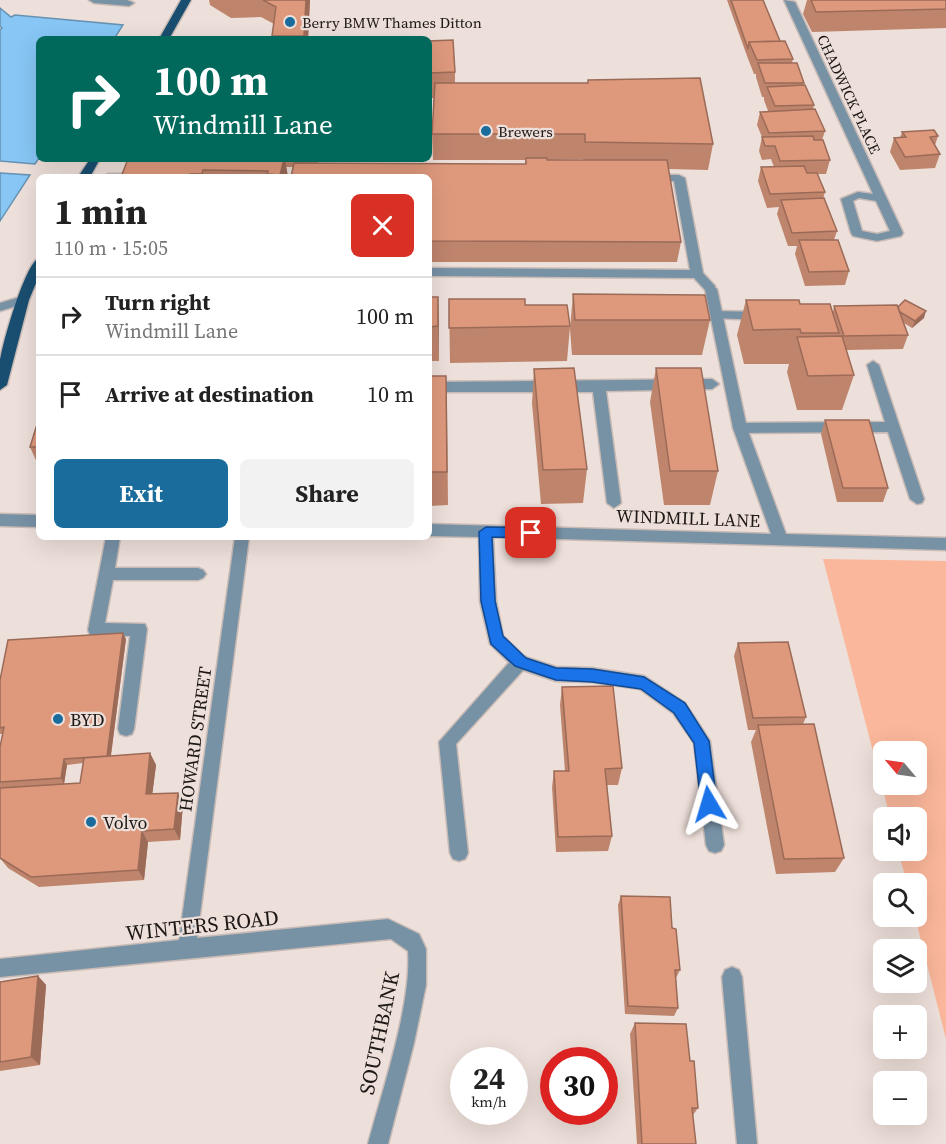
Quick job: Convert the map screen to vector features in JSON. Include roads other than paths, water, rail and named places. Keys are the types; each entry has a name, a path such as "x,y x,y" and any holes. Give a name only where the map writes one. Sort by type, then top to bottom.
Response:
{"main road":[{"path":"166,36 186,0"},
{"path":"0,385 23,300 36,269"}],"street":[{"path":"94,0 129,3"},
{"name":"CHADWICK PLACE","path":"794,1 897,233 883,238 869,238 857,233 847,199 858,195 880,198"},
{"path":"636,178 679,178 697,274 711,288 740,428 781,540"},
{"path":"432,272 697,274"},
{"path":"0,307 23,300"},
{"path":"717,315 776,316"},
{"path":"873,365 917,499"},
{"path":"432,387 712,384"},
{"path":"599,387 614,503"},
{"path":"740,428 893,427"},
{"path":"0,520 36,520"},
{"name":"WINDMILL LANE","path":"432,530 946,544"},
{"path":"486,532 488,601 496,639 520,662 556,674 592,675 644,683 679,708 702,741 715,845"},
{"path":"112,540 96,630 139,629 126,729"},
{"name":"HOWARD STREET","path":"187,947 242,540"},
{"path":"106,574 198,574"},
{"path":"459,853 447,742 520,662"},
{"name":"WINTERS ROAD","path":"0,968 388,928 407,935"},
{"name":"SOUTHBANK","path":"378,1144 413,1002 419,960 417,948 407,935"},
{"path":"732,977 747,1144"}],"water":[{"path":"0,8 11,17 15,15 123,25 116,36 36,36 35,164 0,161 0,30 2,28"},
{"path":"0,173 30,175 0,221"}],"place":[{"name":"Berry BMW Thames Ditton","path":"290,22"},
{"name":"Brewers","path":"486,131"},
{"name":"BYD","path":"58,719"},
{"name":"Volvo","path":"91,822"}]}
